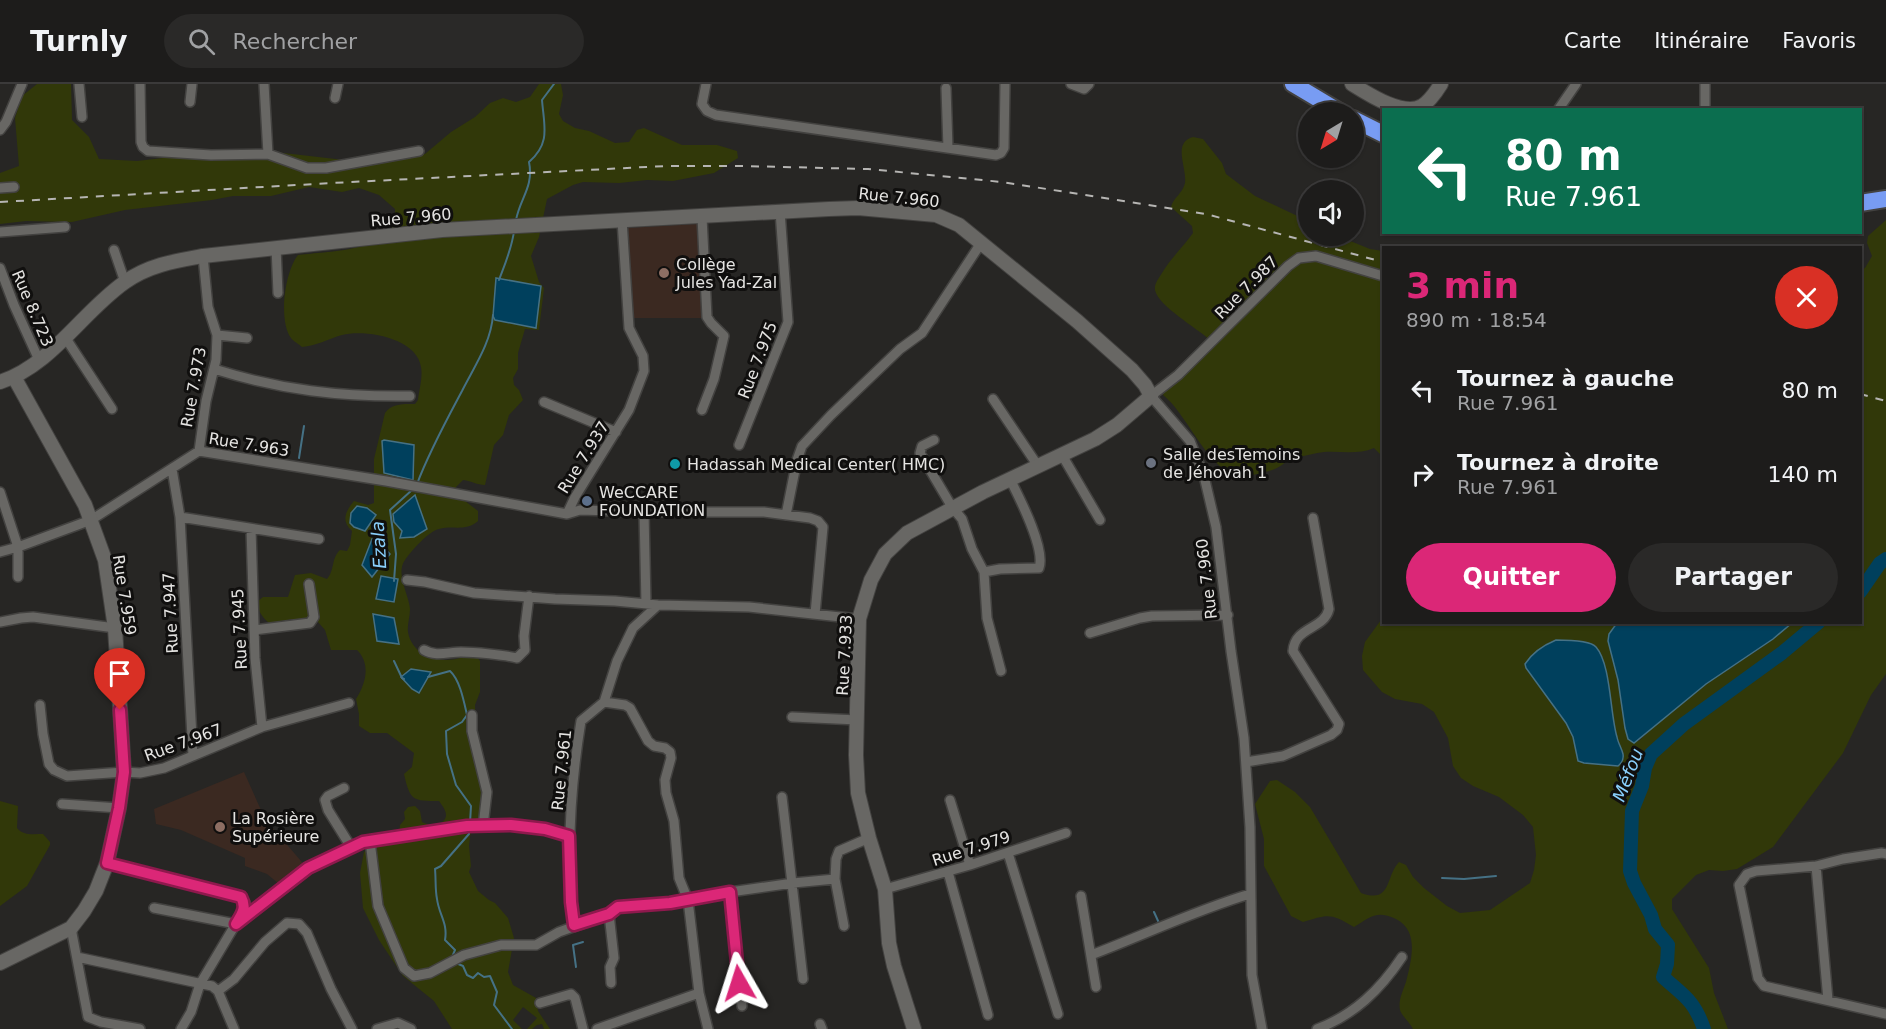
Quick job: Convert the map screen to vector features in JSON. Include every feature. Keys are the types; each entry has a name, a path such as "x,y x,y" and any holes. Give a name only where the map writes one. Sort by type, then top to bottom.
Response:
{"highway":[{"path":"1293,84 1323,102"},
{"path":"1364,124 1382,134"},
{"path":"1862,203 1886,199"}],"street":[{"path":"0,130 6,123 22,84"},
{"path":"79,84 82,117"},
{"path":"140,84 141,142 148,151 211,155 268,154 307,168 326,168 419,151"},
{"path":"190,102 192,84"},
{"path":"264,84 268,154"},
{"path":"335,98 338,84"},
{"path":"706,84 702,104 706,111 716,115 996,155 1005,148 1005,84"},
{"path":"1071,84 1084,89 1089,84"},
{"path":"1352,84 1384,103 1403,108"},
{"path":"1420,108 1433,96 1441,84"},
{"path":"1559,108 1576,84"},
{"path":"1705,84 1705,108"},
{"path":"946,88 948,148"},
{"path":"0,188 14,186"},
{"name":"Rue 7.960","path":"0,382 14,377 39,360 125,282 148,269 165,263 203,256 442,230 780,211 858,208 936,215 959,225 1077,321 1132,370 1182,431 1197,455 1216,527 1244,738 1250,827 1252,975 1262,1029"},
{"name":"Rue 7.975","path":"739,445 788,322 780,211"},
{"path":"702,217 707,317 724,336 714,380 702,410"},
{"name":"Rue 7.937","path":"567,514 575,497 629,410 644,372 643,356 629,328 622,220"},
{"path":"0,232 65,226"},
{"path":"786,515 802,446 900,349 922,333 981,243"},
{"path":"276,247 278,293"},
{"path":"114,250 125,282"},
{"name":"Rue 7.973","path":"199,451 206,401 214,369 217,335 208,306 203,256"},
{"name":"Rue 7.987","path":"1151,396 1178,375 1288,266 1299,258 1316,256 1382,276"},
{"name":"Rue 8.723","path":"0,268 39,360"},
{"path":"217,335 247,338"},
{"path":"65,337 112,410"},
{"path":"214,369 300,391 370,396 410,396"},
{"name":"Rue 7.959","path":"0,963 71,928 96,891 107,863 124,772 114,628 105,560 91,519 80,496 14,377"},
{"name":"Rue 7.933","path":"914,1029 894,966 889,943 885,889 858,793 856,755 859,619 871,580 885,554 907,533 952,507 1095,439 1117,425 1151,396"},
{"path":"993,399 1038,466"},
{"path":"544,402 616,432"},
{"path":"934,440 922,446 920,453 964,523 972,549 984,572 987,618 1001,671"},
{"name":"Rue 7.963","path":"0,552 91,519 199,451 386,481 567,514"},
{"path":"1062,455 1100,520"},
{"name":"Rue 7.947","path":"172,469 180,517 193,756"},
{"path":"984,572 1000,569 1039,568 1041,563 1030,523 1010,479"},
{"path":"0,492 18,547 18,577"},
{"name":"Rue 7.937","path":"567,514 580,510 764,512 818,521 823,527 815,614"},
{"path":"644,512 646,604"},
{"path":"180,517 319,538"},
{"path":"1246,762 1283,756 1331,735 1337,730 1339,724 1293,651 1294,642 1299,635 1323,620 1329,609 1312,518"},
{"name":"Rue 7.945","path":"250,529 254,630 262,727"},
{"path":"407,580 474,593 658,605 749,606 859,619"},
{"path":"254,630 310,623 314,620 309,584"},
{"path":"424,650 429,653 461,652 517,658 525,650 524,636 529,596"},
{"name":"Rue 7.961","path":"574,925 569,836 581,720 603,702 617,661 633,628 658,605"},
{"path":"1090,633 1152,616 1228,615"},
{"path":"0,622 33,617 114,628"},
{"path":"603,702 625,705 630,708 648,741 654,746 665,748 670,752 672,758 665,780 666,793 674,821 679,879 681,889 688,900 699,993 708,1029"},
{"name":"Rue 7.967","path":"40,705 46,757 49,764 62,775 73,776 140,773 155,770 262,727 349,703"},
{"path":"472,715 472,731 487,792 474,826"},
{"path":"792,717 858,720"},
{"path":"344,788 325,800 328,810 351,847"},
{"path":"782,797 803,980"},
{"path":"950,800 970,865"},
{"path":"62,804 119,808"},
{"path":"154,908 236,924 308,868 351,847 370,841 474,826 511,825 545,829 569,836"},
{"name":"Rue 7.979","path":"885,889 948,872 1066,833"},
{"path":"844,926 835,879 836,859 839,851 869,838"},
{"path":"370,841 378,906 404,968 414,976 430,973 464,955 501,945 536,945 574,925 609,914 618,907 688,900 730,892 835,879"},
{"path":"1008,852 1058,1014"},
{"path":"1886,854 1843,859 1816,866 1756,871 1748,874 1739,885 1760,983 1764,986 1886,1014"},
{"path":"107,863 241,897 245,903 244,910 200,984 181,1029"},
{"path":"1816,866 1828,1000"},
{"path":"948,872 988,1015"},
{"path":"730,892 741,1006"},
{"path":"1091,955 1219,903 1250,894"},
{"path":"1081,896 1096,987"},
{"path":"609,914 614,958 610,967 611,983"},
{"path":"218,992 234,979 265,942 287,923 299,924 307,933 331,989 352,1029"},
{"path":"71,928 88,1017 86,1029"},
{"path":"77,957 212,986 218,992 234,1029"},
{"path":"1317,1029 1339,1019 1372,995 1386,981 1402,957"},
{"path":"597,1029 699,993"},
{"path":"540,1003 571,994 575,998 583,1029"},
{"path":"88,1017 101,1022 140,1029"},
{"path":"1339,1019 1344,1029"},
{"path":"377,1029 398,1023 411,1029"}],"shaded area":[{"name":"Collège Jules Yad-Zal","path":"697,224 702,318 631,318 625,228"},
{"name":"La Rosière Supérieure","path":"244,772 265,819 307,868 284,888 267,874 245,866 245,858 181,830 156,824 154,809"}],"green space":[{"path":"37,84 71,84 72,120 89,137 99,159 137,161 275,152 344,160 360,156 389,157 425,154 490,103 503,98 516,102 530,97 539,84 561,84 563,95 559,114 563,121 615,143 629,142 637,130 644,128 682,145 717,145 737,151 738,158 714,173 673,181 583,182 547,199 539,237 531,256 539,282 544,288 539,330 525,329 518,353 518,369 513,378 514,385 523,400 509,415 503,435 494,445 485,485 463,480 456,487 456,494 478,511 478,521 469,526 435,531 425,537 402,566 402,578 410,609 408,632 415,647 428,656 444,660 460,658 468,649 474,652 480,661 480,692 475,705 476,733 480,755 487,771 489,799 483,823 471,829 469,872 478,891 495,903 508,918 514,938 508,972 513,985 536,998 538,1011 550,1029 544,1029 542,1024 527,1029 537,1018 523,1007 513,1020 522,1029 452,1029 434,1001 403,976 379,940 363,908 360,873 364,852 369,847 399,834 400,825 405,819 404,812 408,807 415,806 420,811 422,822 434,827 445,819 445,810 439,801 418,800 408,790 404,774 412,767 414,753 387,733 370,733 359,726 356,699 366,674 364,661 357,650 331,650 325,630 318,622 293,619 269,623 262,616 259,608 258,601 263,597 288,597 295,575 311,573 327,579 337,553 340,550 347,551 350,545 352,531 345,520 348,509 354,501 368,505 374,503 374,459 385,413 395,406 415,404 418,400 421,367 417,357 410,349 389,338 363,333 342,335 302,347 291,338 285,320 287,284 293,262 298,255 349,249 376,242 386,236 392,228 395,209 379,195 359,188 342,192 309,187 271,196 233,196 125,210 72,222 26,221 0,224 0,173 19,166 15,118 22,96","holes":["371,539 390,552 388,560 372,577 362,565"]},
{"path":"1193,137 1203,139 1222,163 1226,174 1255,196 1298,216 1298,246 1363,246 1382,251 1382,456 1374,448 1356,452 1324,452 1294,458 1277,468 1261,473 1245,476 1233,474 1211,457 1173,404 1163,395 1166,388 1210,340 1170,310 1155,290 1157,281 1193,233 1192,226 1171,207 1185,183 1183,144"},
{"path":"1886,220 1886,674 1871,695 1843,753 1773,847 1737,869 1709,870 1696,875 1672,899 1672,909 1709,968 1714,993 1728,1029 1413,1029 1401,1012 1400,1006 1412,947 1404,924 1383,915 1369,918 1354,927 1329,916 1303,922 1291,916 1264,866 1264,839 1255,804 1270,781 1277,780 1295,792 1310,807 1361,893 1378,895 1383,892 1399,862 1406,865 1413,877 1424,888 1460,913 1490,910 1530,883 1536,855 1533,827 1523,815 1499,797 1461,778 1453,766 1448,738 1434,712 1422,704 1395,699 1382,692 1363,670 1362,656 1365,642 1381,620 1382,624 1616,624 1609,634 1608,641 1618,680 1628,739 1639,741 1688,697 1761,648 1791,624 1862,624 1862,269 1872,256 1867,243 1868,236","holes":["1559,640 1588,642 1595,646 1604,663 1617,739 1623,754 1580,762 1573,737 1566,723 1526,668 1530,658 1543,647"]},
{"path":"0,801 18,806 17,828 19,831 43,834 50,845 27,886 0,906"}],"water":[{"path":"496,278 541,286 536,328 495,320 493,316"},
{"path":"382,441 414,445 413,480 384,473"},
{"path":"415,495 427,529 414,537 400,538 402,531 394,522 393,514"},
{"path":"357,506 367,508 376,515 365,531 350,523 351,513"},
{"path":"372,539 380,543 390,554 372,577 362,565"},
{"path":"381,576 398,579 394,602 376,599"},
{"path":"373,614 394,618 399,644 377,641"},
{"path":"1616,624 1791,624 1773,639 1706,684 1634,743 1628,739 1625,728 1618,680 1608,641 1609,634"},
{"path":"1556,640 1588,643 1596,647 1601,655 1605,665 1615,727 1623,754 1618,766 1578,761 1573,737 1566,723 1526,668 1525,664 1535,653"},
{"path":"411,669 431,672 419,693 401,677"}],"waterway":[{"path":"516,220 530,179 529,162 541,148 545,134 542,100 554,84"},
{"name":"Ezala","path":"499,280 514,231"},
{"name":"Ezala","path":"417,484 438,437 481,354 489,335 493,315"},
{"path":"299,458 304,426"},
{"name":"Ezala","path":"394,581 396,554 390,510 412,490"},
{"name":"Méfou","path":"1862,589 1880,563 1886,559"},
{"name":"Méfou","path":"1704,1029 1692,1005 1663,977 1667,964 1668,945 1655,929 1651,915 1630,871 1632,811 1651,754 1684,724 1782,653 1817,624"},
{"name":"Ezala","path":"394,661 404,679"},
{"name":"Ezala","path":"428,677 450,671 459,685 463,698 467,715 462,722 446,731 447,754 456,785 471,806 470,823"},
{"path":"452,957 455,950 445,940 445,929 436,895 435,869 441,866 469,834 469,829"},
{"path":"1442,878 1464,879 1496,876"},
{"path":"1154,912 1159,923"},
{"path":"576,967 573,945 583,942"},
{"path":"456,963 463,966 467,975 473,978 478,973 484,977 490,976 497,992 494,1005 512,1029"}],"railway":[{"path":"0,202 666,166 868,169 1002,182 1206,214 1382,262"},
{"path":"1862,395 1886,401"}],"place":[{"name":"Collège Jules Yad-Zal","path":"664,273"},
{"name":"Salle desTemoins de Jéhovah 1","path":"1151,463"},
{"name":"Hadassah Medical Center( HMC)","path":"675,464"},
{"name":"WeCCARE FOUNDATION","path":"587,501"},
{"name":"La Rosière Supérieure","path":"220,827"}],"route":[{"path":"120,710 124,772 107,863 241,897 245,903 244,910 236,924 308,868 363,842 467,826 511,825 545,829 569,836 574,925 609,914 618,907 670,903 730,892 739,983"}]}
